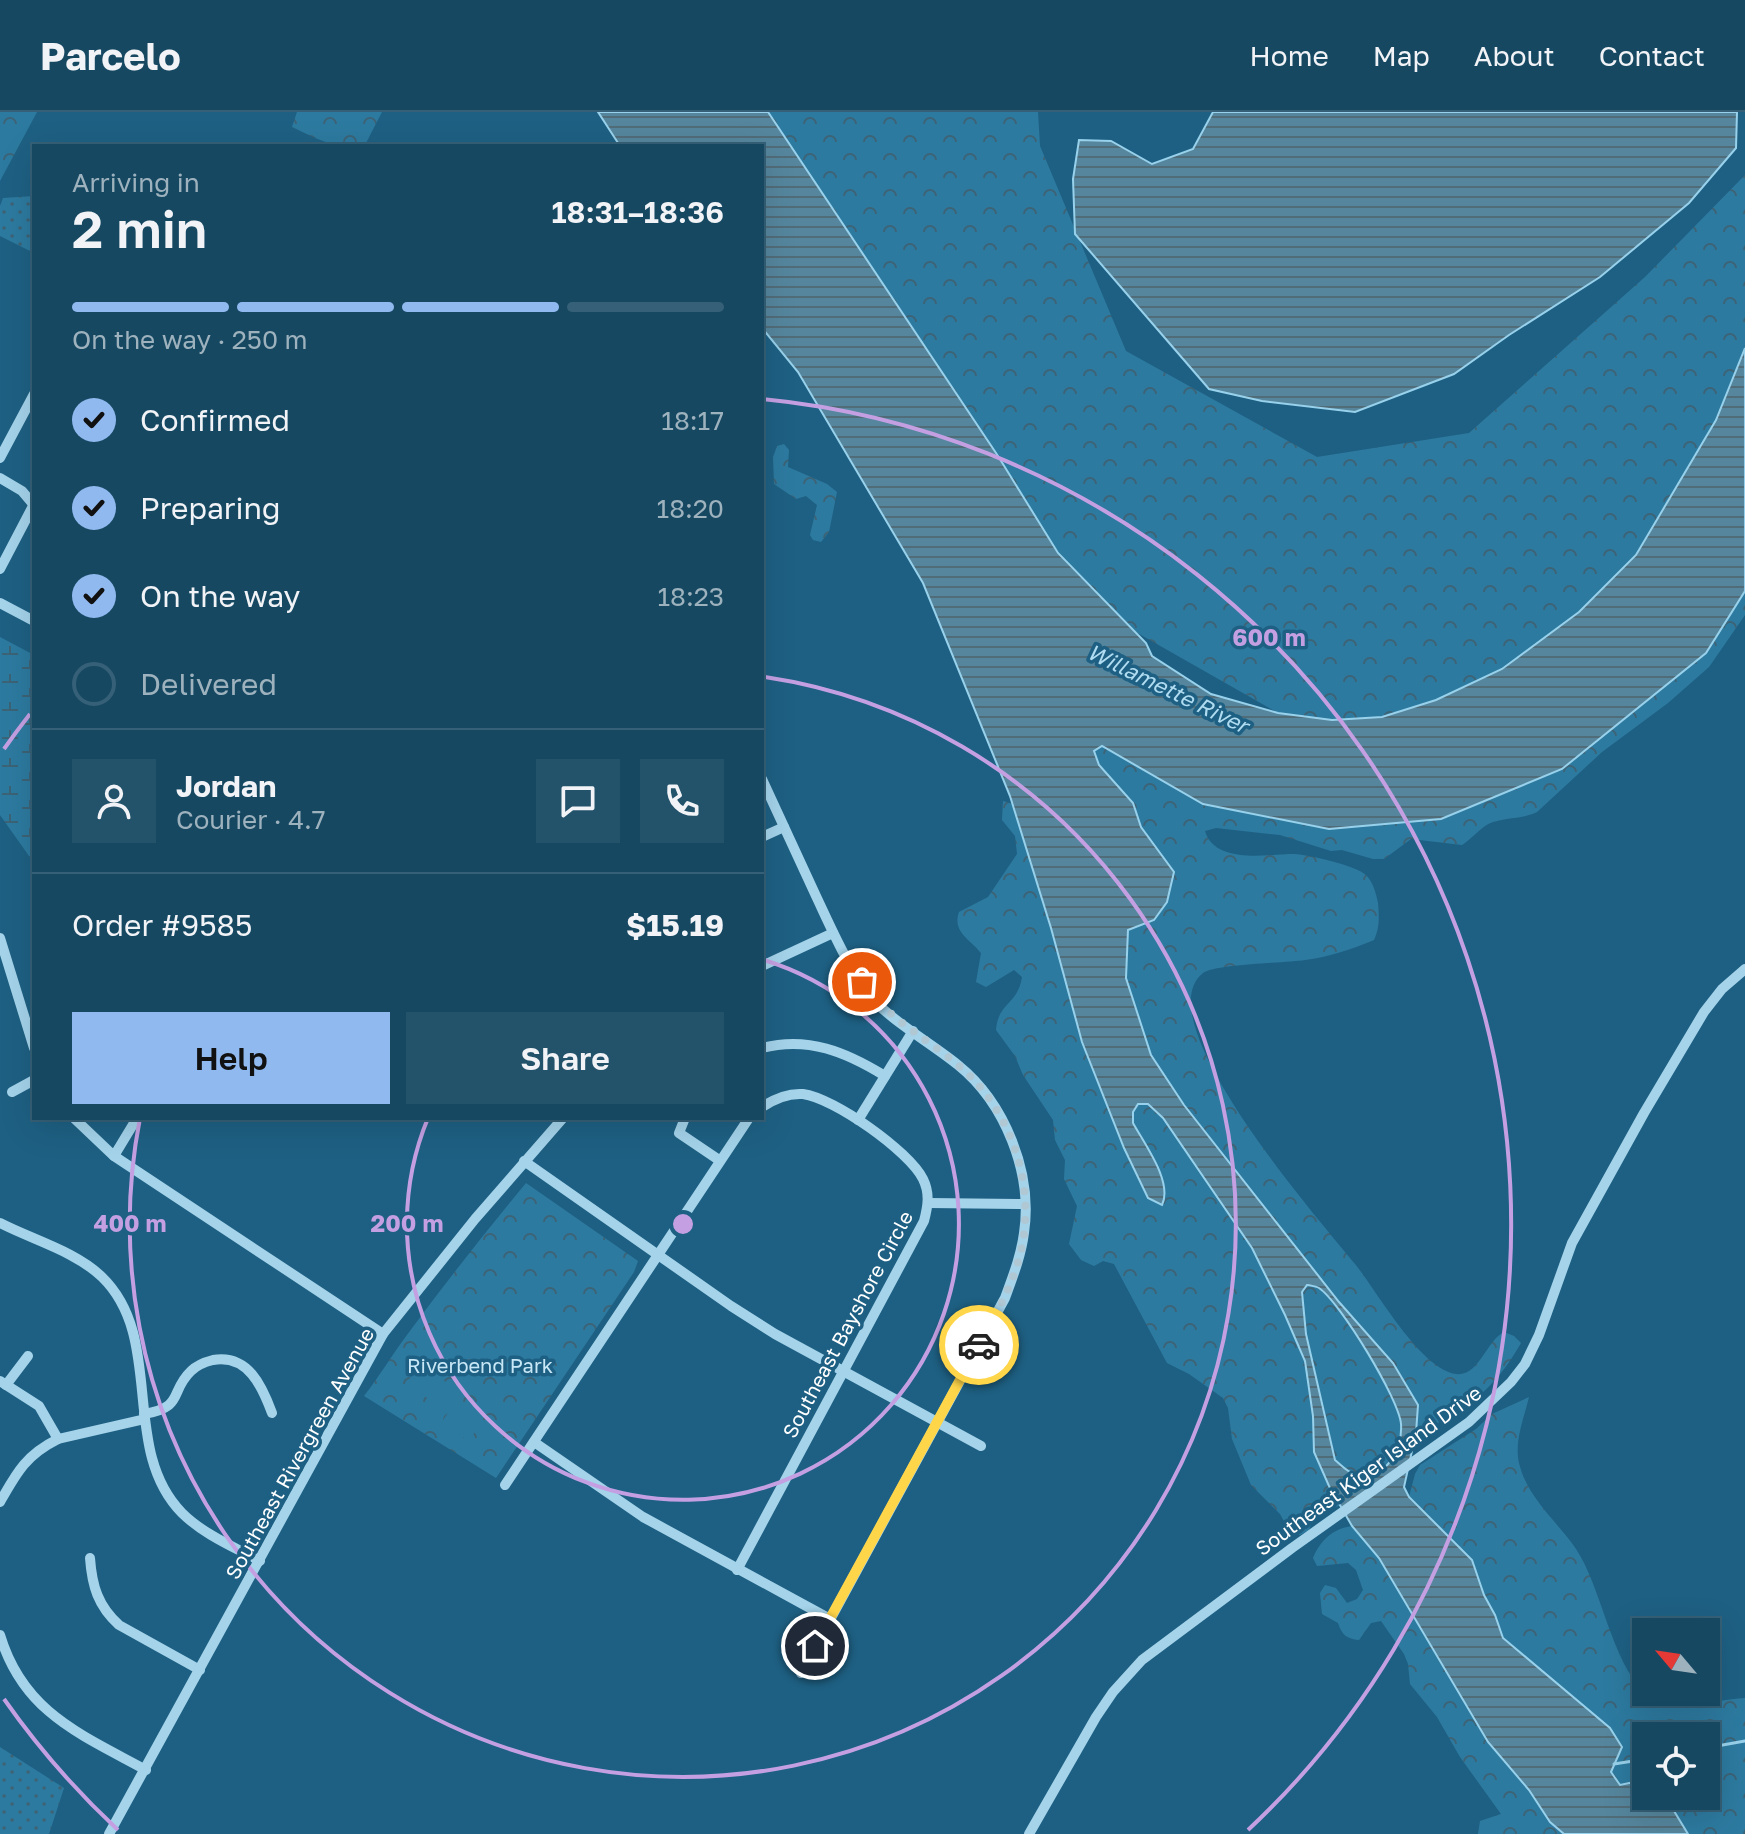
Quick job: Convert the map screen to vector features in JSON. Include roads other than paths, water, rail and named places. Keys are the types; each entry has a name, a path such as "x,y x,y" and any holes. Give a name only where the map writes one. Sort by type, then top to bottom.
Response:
{"street":[{"path":"0,458 32,398"},
{"path":"0,478 22,491 32,502"},
{"path":"0,569 32,508"},
{"path":"0,603 32,620"},
{"path":"764,783 833,933 873,1000 959,1065 984,1090 1012,1138 1021,1169 1025,1204 1025,1231 1005,1298 801,1673"},
{"path":"764,836 784,827"},
{"path":"764,965 833,933"},
{"path":"1,945 32,1042"},
{"name":"Southeast Kiger Island Drive","path":"1029,1834 1072,1755 1126,1677 1161,1645 1469,1422 1525,1364 1539,1335 1565,1258 1595,1201 1704,1012 1722,989 1745,969"},
{"path":"858,1120 913,1031"},
{"path":"764,1048 794,1043 837,1050 885,1076"},
{"path":"12,1092 32,1081"},
{"name":"Southeast Bayshore Circle","path":"737,1570 924,1221 929,1203 923,1180 907,1157 834,1105 800,1094 779,1098 764,1106"},
{"path":"76,1120 114,1156 383,1334"},
{"path":"114,1156 136,1120"},
{"name":"Southeast Rivergreen Avenue","path":"109,1834 383,1334 561,1120"},
{"path":"684,1120 679,1133 719,1160"},
{"path":"505,1485 748,1120"},
{"path":"524,1161 731,1306 981,1446"},
{"path":"929,1203 1025,1204"},
{"path":"0,1223 80,1261 103,1278 114,1291 132,1327 156,1471 180,1512 201,1529 260,1561"},
{"path":"28,1356 3,1383 39,1406 58,1439"},
{"path":"0,1502 24,1462 38,1450 58,1439 163,1410 170,1405 191,1371 209,1361 220,1359 238,1363 254,1376 272,1413"},
{"path":"534,1442 643,1517 830,1619"},
{"path":"90,1558 96,1594 108,1615 119,1625 200,1670"},
{"path":"0,1635 14,1671 42,1707 70,1728 146,1770"}],"water":[{"name":"Willamette River","path":"598,112 768,112 998,456 1058,553 1146,643 1152,656 1211,694 1278,713 1332,720 1382,717 1436,700 1502,669 1579,612 1636,555 1716,420 1745,348 1745,591 1706,653 1562,769 1441,819 1329,829 1203,804 1102,746 1094,751 1099,765 1133,803 1141,827 1174,872 1167,902 1154,920 1128,930 1126,978 1151,1055 1184,1105 1339,1302 1393,1363 1418,1405 1416,1433 1404,1487 1409,1497 1472,1560 1503,1638 1610,1728 1622,1747 1611,1772 1620,1785 1632,1782 1632,1810 1672,1810 1688,1834 1564,1834 1550,1822 1529,1790 1488,1742 1379,1558 1352,1526 1329,1486 1314,1452 1313,1416 1305,1361 1252,1248 1163,1118 1148,1104 1138,1104 1133,1112 1133,1123 1156,1164 1164,1186 1162,1205 1148,1198 1124,1148 1082,1042 1010,796 923,583 798,372 764,330 764,144 619,144","holes":["1307,1285 1319,1288 1354,1331 1398,1412 1401,1424 1399,1444 1390,1462 1375,1473 1352,1473 1335,1460 1306,1334 1302,1292"]},
{"path":"1213,112 1737,112 1736,148 1689,203 1600,277 1454,374 1355,412 1262,401 1209,389 1075,234 1073,179 1079,140 1111,141 1152,164 1193,149"}],"waterway":[{"path":"1720,1745 1745,1741"},
{"path":"1614,1764 1632,1761"}],"park label":[{"name":"Riverbend Park","path":"480,1365"}]}
